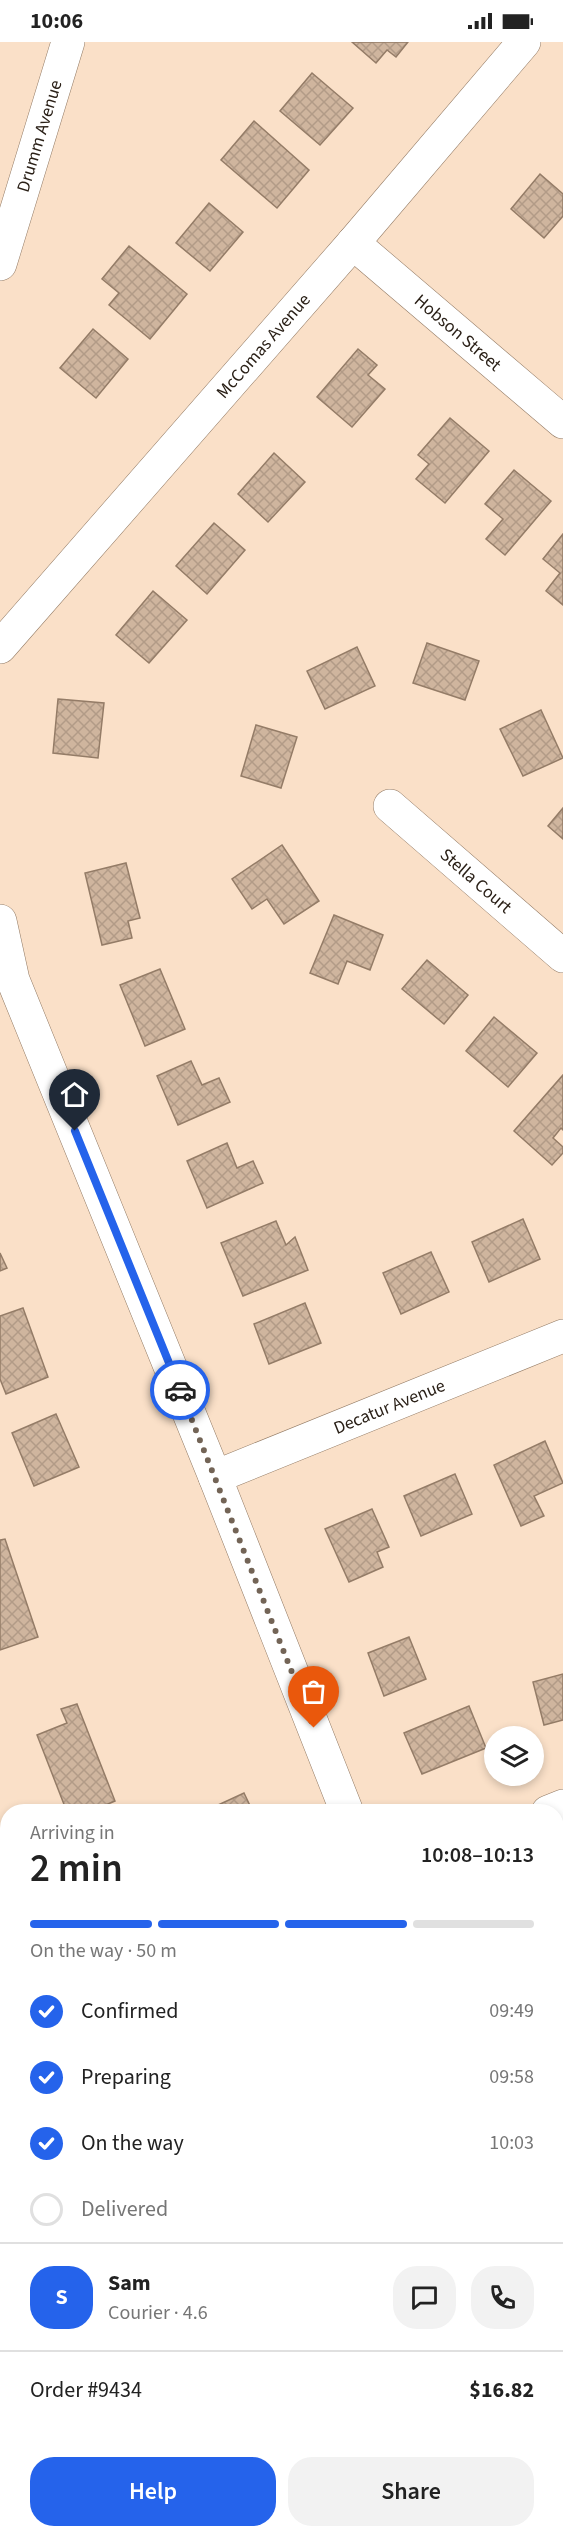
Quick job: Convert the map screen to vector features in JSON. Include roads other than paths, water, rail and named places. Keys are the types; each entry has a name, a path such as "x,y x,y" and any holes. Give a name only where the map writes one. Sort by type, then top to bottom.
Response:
{"street":[{"name":"Drumm Avenue","path":"0,264 68,42"},
{"name":"McComas Avenue","path":"0,647 353,243 524,42"},
{"name":"Hobson Street","path":"353,243 563,422"},
{"name":"Stella Court","path":"390,806 563,956"},
{"path":"0,921 14,980 215,1477 344,1804"},
{"name":"Decatur Avenue","path":"215,1477 563,1336"}]}
